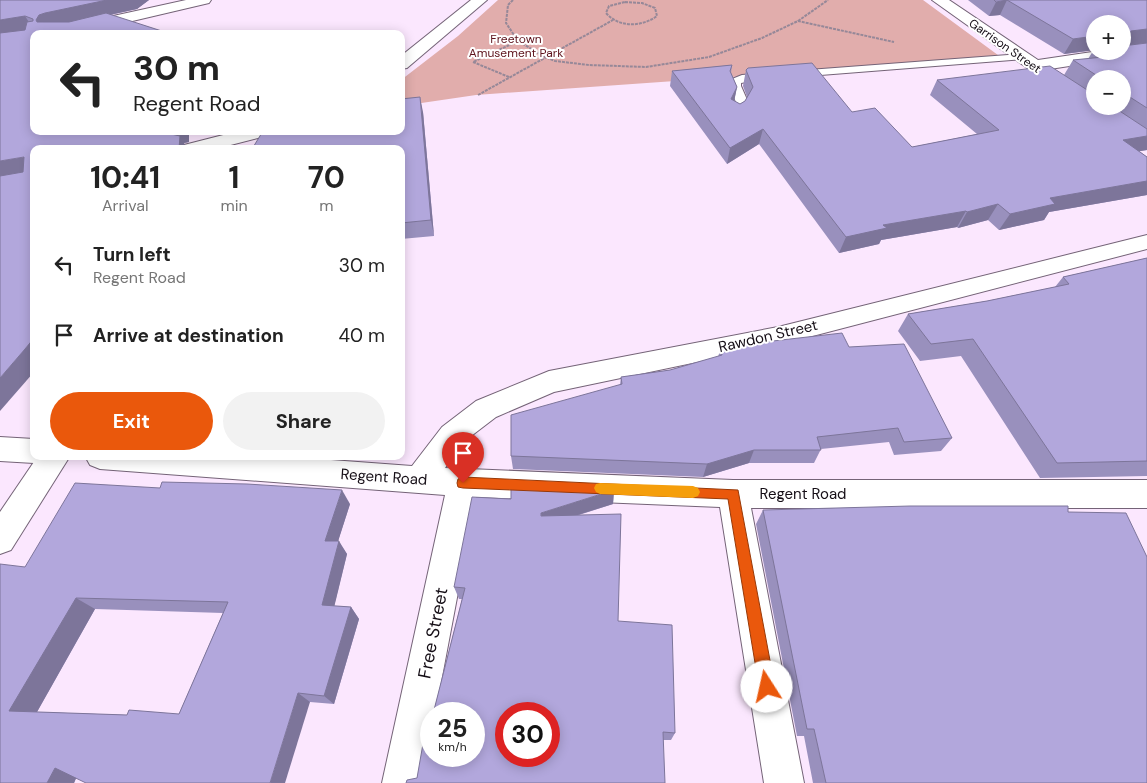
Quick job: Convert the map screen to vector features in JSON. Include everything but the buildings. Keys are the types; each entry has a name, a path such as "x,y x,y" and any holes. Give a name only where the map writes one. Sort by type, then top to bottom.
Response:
{"street":[{"path":"73,30 204,0"},
{"path":"405,61 480,0"},
{"name":"Garrison Street","path":"939,0 1082,98"},
{"path":"1027,61 1147,49"},
{"path":"207,145 247,135"},
{"name":"Rawdon Street","path":"420,479 452,435 486,409 549,382 778,336 1147,242"},
{"path":"0,449 30,451"},
{"path":"0,539 52,460"},
{"name":"Regent Road","path":"156,460 463,483 733,494 1147,494"},
{"name":"Free Street","path":"402,783 463,483"},
{"path":"733,494 784,783"}],"lane":[{"path":"736,114 742,102 735,86 736,81 742,78 1027,61"}],"path":[{"path":"513,0 508,5 506,23 518,41 545,57 555,61 589,66 646,67 709,57 762,38 798,21 828,0"},
{"path":"642,3 648,0"},
{"path":"625,2 642,3 655,8 657,12 654,18 635,24 613,20 606,13 609,6 625,2"},
{"path":"478,95 613,20"},
{"path":"798,21 897,43"},
{"path":"509,77 473,62 518,41"}],"green space":[{"name":"Freetown Amusement Park","path":"498,0 923,0 1002,58 476,95 405,105 405,77 458,36"}],"slow traffic":[{"path":"600,488 693,492"}],"route":[{"path":"463,483 733,494 767,687"}]}
